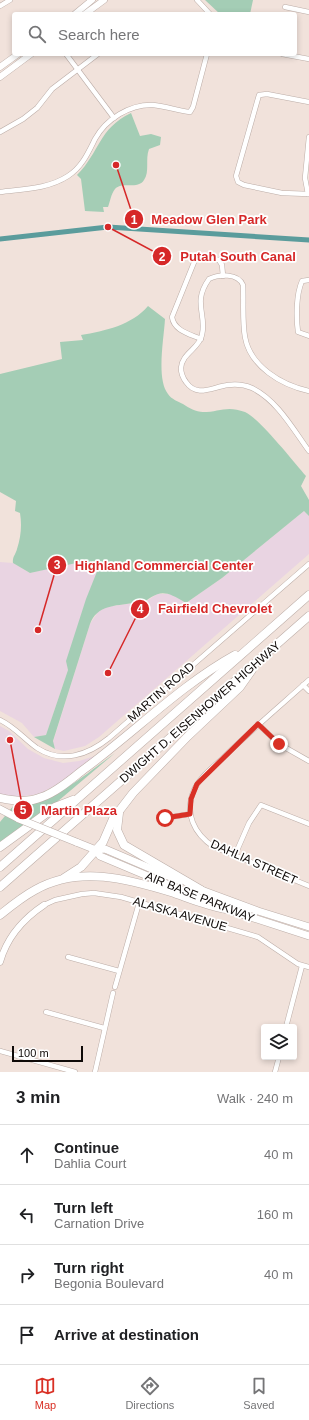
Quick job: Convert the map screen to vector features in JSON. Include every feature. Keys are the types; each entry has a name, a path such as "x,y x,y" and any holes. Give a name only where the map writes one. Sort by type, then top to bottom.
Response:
{"highway":[{"name":"DWIGHT D. EISENHOWER HIGHWAY","path":"0,867 309,595"},
{"name":"DWIGHT D. EISENHOWER HIGHWAY","path":"0,887 309,616"},
{"path":"0,798 26,801 51,794 119,744 172,698 216,666 250,647"},
{"path":"0,915 36,889 64,878 81,866 102,842 120,808 182,741 240,688 261,657"},
{"path":"0,847 55,807 79,797"},
{"path":"120,808 117,830 124,845 144,858 202,890"},
{"path":"64,878 96,876 130,880 226,909"}],"main road":[{"name":"AIR BASE PARKWAY","path":"0,809 19,820 96,850 105,849 202,890 258,911 309,927"},
{"name":"AIR BASE PARKWAY","path":"96,850 100,856 226,909 309,936"}],"street":[{"path":"0,6 10,0"},
{"path":"77,12 92,0"},
{"path":"88,12 104,0"},
{"path":"198,0 208,12"},
{"path":"285,7 309,12"},
{"path":"0,67 15,56"},
{"path":"0,77 28,56"},
{"path":"68,56 114,118"},
{"path":"0,132 23,119 37,108 52,89 95,56"},
{"path":"0,192 44,186 69,176 86,159 96,137 114,118 131,109 144,106 158,106 190,112 207,56"},
{"path":"293,56 309,59"},
{"path":"309,102 267,94 259,95 236,176 238,182 244,185 282,193 308,194 305,178 309,137"},
{"path":"201,339 177,328 173,324 172,317 192,264 195,260 202,257 219,260 222,265 223,276"},
{"path":"309,391 293,386 271,374 254,359 247,345 244,332 243,285 238,278 223,276 208,279 200,297 199,306 203,330 201,339 183,362 182,374 188,386 201,391 228,385 251,388 282,413 309,451"},
{"path":"309,280 302,281 300,287 298,332 309,336"},
{"name":"MARTIN ROAD","path":"0,720 17,730 34,746 46,752 65,756 88,752 109,738 309,564"},
{"path":"165,818 190,814 191,799 197,784 258,724 309,680"},
{"path":"304,685 309,691"},
{"path":"258,724 279,744 309,761"},
{"path":"235,856 249,823 261,805 309,824"},
{"name":"DAHLIA STREET","path":"190,814 195,828 206,842 235,856 309,886"},
{"name":"ALASKA AVENUE","path":"44,906 70,896 94,893 121,897 258,937 302,966 309,967"},
{"path":"115,987 139,902"},
{"path":"0,962 7,944 18,927 31,914 44,906"},
{"path":"68,957 119,971"},
{"path":"287,1024 302,966"},
{"path":"95,1072 113,993"},
{"path":"46,1012 104,1028"},
{"path":"0,1051 75,1072"},
{"path":"275,1072 278,1060"}],"shaded area":[{"path":"304,511 309,516 309,554 99,737 85,746 64,751 55,749 53,742 90,624 98,612 106,607 133,603 137,608 157,594 172,594 186,603 222,578"},
{"path":"81,561 98,569 67,661 68,670 46,735 34,737 22,723 0,711 0,562 13,563 30,573"},
{"path":"0,726 9,731 28,749 44,758 63,763 79,761 98,755 56,785 39,794 17,797 0,795"}],"green space":[{"path":"205,0 253,0 250,12 218,12"},
{"path":"131,113 140,136 151,134 161,137 160,145 149,149 146,177 141,183 122,186 115,189 108,207 103,207 104,212 85,211 81,179 77,175 85,166 105,134 120,119"},
{"path":"148,306 165,319 162,347 162,379 169,396 198,411 209,412 223,409 239,410 245,412 258,422 306,476 301,486 309,500 309,516 304,511 222,578 186,603 171,595 160,594 150,598 137,608 133,603 113,606 97,613 90,624 53,741 55,749 34,737 46,735 68,670 66,661 86,599 98,569 81,562 30,573 13,563 21,531 21,522 20,513 15,511 16,501 0,492 0,374 62,359 60,342 83,340 81,335 118,326 142,313"},
{"path":"115,753 0,850 0,822 14,805 42,800 55,794 80,779"}],"waterway":[{"path":"0,239 108,227 309,240"}],"place":[{"name":"Meadow Glen Park","path":"116,165"},
{"name":"Putah South Canal","path":"108,227"},
{"name":"Highland Commercial Center","path":"38,630"},
{"name":"Fairfield Chevrolet","path":"108,673"},
{"name":"Martin Plaza","path":"10,740"}],"route":[{"path":"165,818 190,814 191,799 197,784 258,724 279,744"}]}
